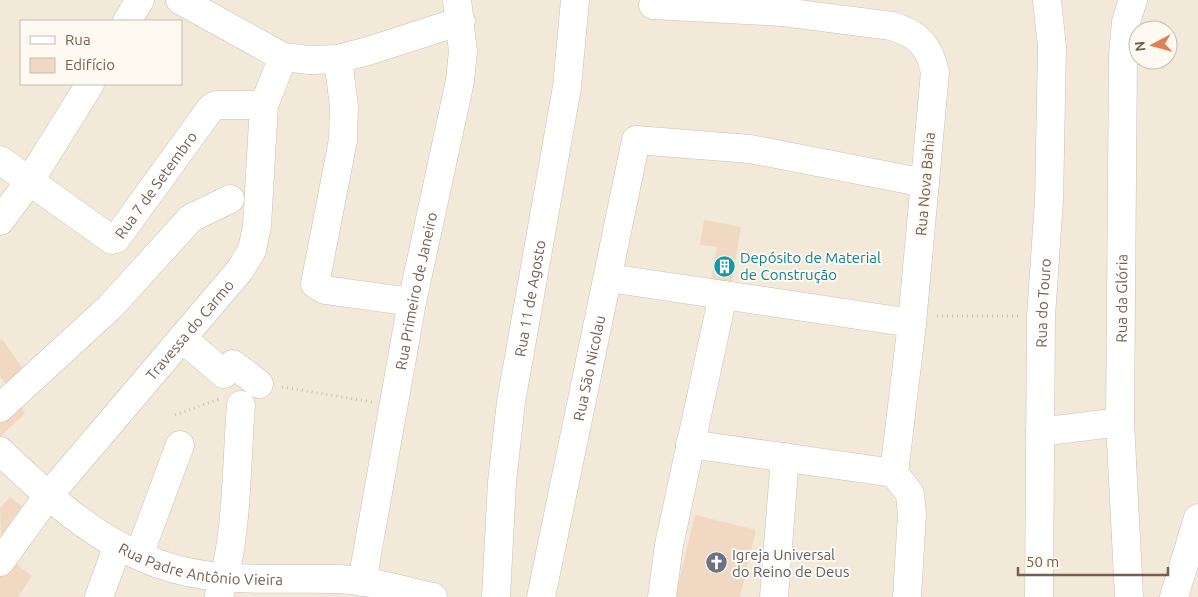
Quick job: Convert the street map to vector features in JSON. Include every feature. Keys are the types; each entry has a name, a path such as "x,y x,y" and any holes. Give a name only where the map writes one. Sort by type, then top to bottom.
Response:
{"street":[{"path":"128,20 140,0"},
{"path":"180,0 283,57 310,60 338,59 459,10"},
{"name":"Rua 11 de Agosto","path":"496,597 502,482 511,402 567,87 575,0"},
{"name":"Rua da Glória","path":"1129,597 1120,422 1123,55 1126,22 1133,0"},
{"name":"Rua Nova Bahia","path":"653,5 783,12 892,26 907,31 919,40 931,54 935,72 924,183 925,320 894,473"},
{"name":"Rua do Touro","path":"1039,597 1041,316 1049,201 1052,47 1049,5"},
{"name":"Rua Primeiro de Janeiro","path":"362,582 395,406 412,302 460,81 463,51 459,10"},
{"name":"Travessa do Carmo","path":"0,562 48,496 240,270 252,250 257,226 264,105 283,57"},
{"path":"338,59 344,106 343,140 316,284 325,290 412,302"},
{"path":"0,221 28,182 89,85"},
{"name":"Rua 7 de Setembro","path":"0,160 107,238 116,239 211,108 216,105 264,105"},
{"name":"Rua São Nicolau","path":"541,597 609,278 636,140 750,149 924,183"},
{"path":"0,408 110,307 191,218 230,199"},
{"path":"609,278 723,295 925,320"},
{"path":"662,597 669,545 723,295"},
{"path":"182,338 224,374 234,364 259,384"},
{"path":"222,588 231,535 231,402"},
{"path":"1040,432 1120,422"},
{"path":"690,444 894,473 910,494 912,514 907,597"},
{"path":"99,597 128,550 180,445"},
{"name":"Rua Padre Antônio Vieira","path":"0,451 48,496 84,524 128,550 222,588 313,589 362,582 433,597"},
{"path":"774,597 785,457"},
{"path":"1174,597 1198,518"}],"path":[{"path":"925,320 1041,316"},
{"path":"259,384 395,406"},
{"path":"175,415 231,402"}],"shaded area":[{"path":"0,0 1198,0 1198,597 0,597"}],"building":[{"name":"Depósito de Material de Construção","path":"704,220 741,227 731,288 710,285 717,247 700,245"},
{"path":"2,339 23,369 7,386 0,377 0,341"},
{"path":"16,398 25,413 0,437 0,413"},
{"path":"10,497 22,506 1,536 0,508"},
{"name":"Igreja Universal do Reino de Deus","path":"695,515 756,530 740,597 675,597"},
{"path":"10,559 32,576 18,597 0,597 0,572"}],"place":[{"name":"Depósito de Material de Construção","path":"724,266"},
{"name":"Igreja Universal do Reino de Deus","path":"716,563"}]}
